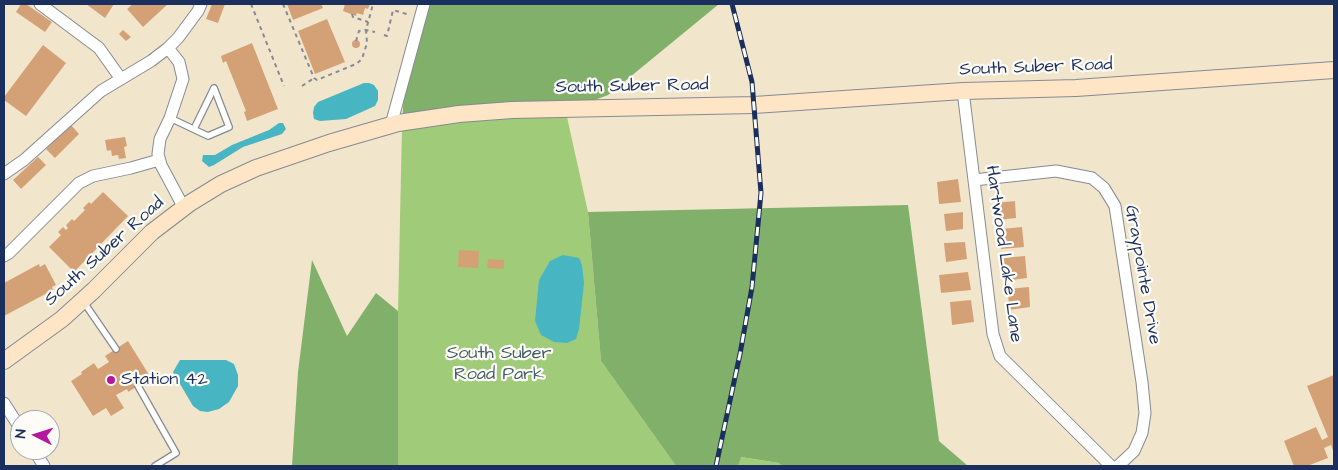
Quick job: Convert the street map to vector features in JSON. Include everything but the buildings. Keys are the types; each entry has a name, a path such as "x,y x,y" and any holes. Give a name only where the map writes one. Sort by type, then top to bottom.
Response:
{"street":[{"path":"40,4 99,48 121,79"},
{"path":"4,174 24,160 101,91 151,61 168,48 178,38 201,4"},
{"path":"391,125 424,4"},
{"path":"168,48 179,62 183,79 170,118 160,139 158,154 159,160 184,208"},
{"name":"South Suber Road","path":"4,361 55,324 82,301 152,232 221,184 256,168 329,143 391,125 459,114 512,110 754,105 964,91 1076,88 1334,70"},
{"name":"Hartwood Lake Lane","path":"964,91 993,334 1000,356 1111,466"},
{"path":"4,256 10,253 79,183 94,176 159,160"},
{"name":"Graypointe Drive","path":"974,180 1056,170 1092,178 1104,188 1115,206 1145,413 1142,434 1134,450 1118,466"}],"lane":[{"path":"170,118 208,136 229,127 214,88 194,129"},
{"path":"82,301 116,349"},
{"path":"138,386 176,453 155,466"}],"path":[{"path":"250,4 284,86"},
{"path":"283,4 314,78"},
{"path":"302,86 314,78 317,80 356,64 362,59 367,43 366,30 373,4"},
{"path":"384,35 387,36 393,10 410,15"},
{"path":"352,14 353,17 368,22"},
{"path":"356,41 359,31 375,32"}],"green space":[{"path":"428,4 719,4 608,95 568,110 402,127 404,90"},
{"name":"South Suber Road Park","path":"461,116 567,117 588,212 601,361 676,466 398,466 398,311 402,127"},
{"path":"908,205 939,441 968,466 782,466 779,463 741,457 738,466 676,466 601,361 588,212"},
{"path":"312,260 347,336 376,293 398,311 398,466 292,466 298,372"},
{"path":"740,457 779,463 782,466 738,466"}],"water":[{"path":"364,83 374,85 378,91 378,100 375,106 346,119 320,121 314,119 314,107 318,102"},
{"path":"279,123 283,123 286,129 282,134 243,147 209,167 202,161 203,155 215,155 232,145 269,130"},
{"path":"563,255 579,258 582,265 584,283 579,329 576,339 567,343 554,342 541,335 535,321 539,280 550,261"},
{"path":"180,360 226,360 234,364 238,375 238,386 229,402 219,409 208,412 200,411 193,406 173,372"}],"railway":[{"path":"716,466 752,287 761,193 752,82 732,4"}],"place":[{"name":"Station 42","path":"111,380"}]}
